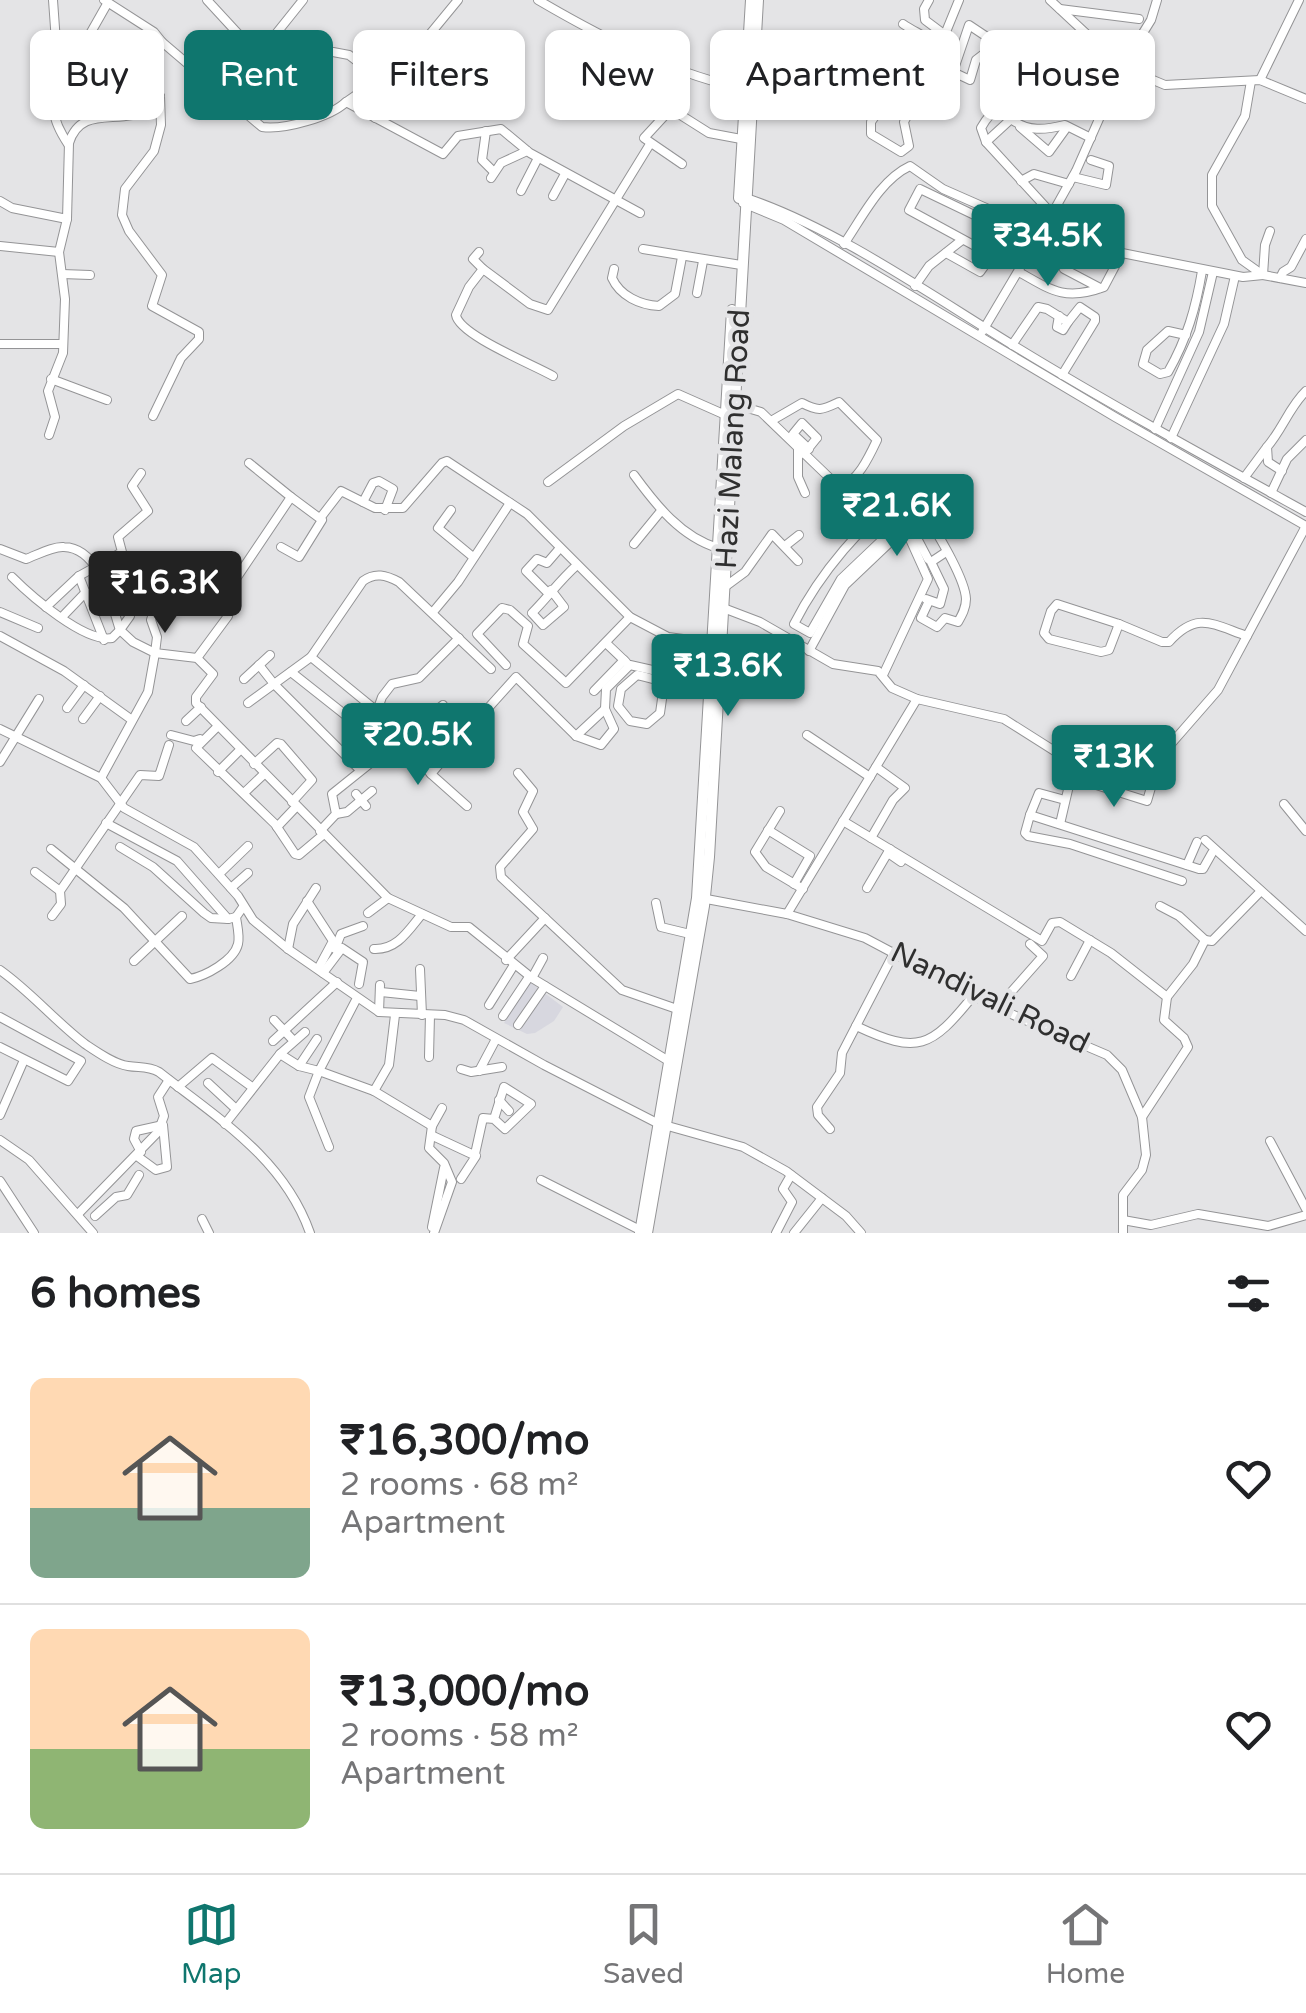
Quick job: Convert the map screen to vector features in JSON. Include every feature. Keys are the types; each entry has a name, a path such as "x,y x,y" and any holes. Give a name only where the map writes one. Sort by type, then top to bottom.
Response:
{"main road":[{"name":"Hazi Malang Road","path":"753,30 755,0"},
{"name":"Hazi Malang Road","path":"742,200 744,120"},
{"name":"Hazi Malang Road","path":"719,606 726,586 730,417 746,120"},
{"name":"Hazi Malang Road","path":"643,1232 700,898 719,606 718,548 734,404 738,265"},
{"name":"Hazi Malang Road","path":"672,1063 677,1009 700,898"}],"street":[{"path":"53,0 55,30"},
{"path":"207,0 235,30"},
{"path":"280,30 303,0"},
{"path":"433,30 458,0"},
{"path":"538,0 592,30"},
{"path":"929,0 924,9 925,20 933,30"},
{"path":"947,30 959,0"},
{"path":"1050,0 1082,30"},
{"path":"1073,10 1080,0"},
{"path":"1264,275 1242,260 1216,220 1210,194 1212,174 1246,116 1255,80 1299,0"},
{"path":"1145,30 1156,1"},
{"path":"91,30 105,2 151,30"},
{"path":"222,15 231,7"},
{"path":"1060,9 1139,19"},
{"path":"903,24 912,30"},
{"path":"968,26 992,40 989,50 976,60 970,80 952,72 959,48 968,26"},
{"path":"164,44 184,61"},
{"path":"333,52 353,59"},
{"path":"906,71 925,78 904,122 909,146 901,152 888,147 871,134 870,123 906,71"},
{"path":"1155,81 1165,85 1255,80 1306,99"},
{"path":"333,111 353,97"},
{"path":"346,102 353,106"},
{"path":"682,164 650,144 645,136 662,115 673,111 709,133 741,139"},
{"path":"55,120 69,146"},
{"path":"50,435 55,417 48,391 63,353 65,299 59,252 67,219 69,146 72,132 89,120"},
{"path":"153,416 182,358 199,339 199,332 152,306 162,275 128,231 122,214 124,189 154,151 161,120"},
{"path":"254,120 262,127 275,128 303,120"},
{"path":"379,120 443,154 458,136 504,130 526,151 640,213"},
{"path":"986,120 981,128 986,142 1052,214 1090,238 1122,253 1202,270 1306,283"},
{"path":"986,142 1008,120 1049,152 1068,126"},
{"path":"982,332 1071,180 1099,120"},
{"path":"1020,127 1048,130 1068,126 1091,138"},
{"path":"486,131 482,160 492,175 501,163 526,151"},
{"path":"480,252 473,258 483,269 530,304 548,310 650,144"},
{"path":"521,191 538,158"},
{"path":"1021,181 1034,174 1105,186 1109,166 1091,160"},
{"path":"844,244 878,194 910,166 943,189 993,212 1014,242 1030,252"},
{"path":"553,196 565,174"},
{"path":"918,190 994,225 980,248 962,240 910,210 918,190"},
{"path":"742,200 788,214 844,244 982,332 1012,345 1306,512"},
{"path":"719,606 760,622 833,664 871,668 884,675 892,688 917,699 996,716 1074,764 1088,774 1093,784 1147,801 1157,767 1170,744 1218,690 1306,526 982,332 742,200"},
{"path":"0,201 12,208 67,219"},
{"path":"1264,275 1270,231"},
{"path":"915,286 929,266 962,240"},
{"path":"1280,278 1306,240"},
{"path":"946,253 980,272 1001,244 1019,252"},
{"path":"0,246 59,252"},
{"path":"643,250 738,265"},
{"path":"1019,272 1062,295 1101,289 1122,253"},
{"path":"614,269 612,278 620,292 643,304 659,306 675,294 682,257"},
{"path":"697,293 702,261"},
{"path":"483,269 469,288 456,322 499,351 513,354 553,376"},
{"path":"1064,269 1101,289"},
{"path":"1186,335 1168,331 1147,350 1143,364 1166,374 1186,335 1197,308 1202,270"},
{"path":"1155,429 1199,332 1213,272"},
{"path":"62,274 90,275"},
{"path":"1171,438 1218,339 1235,276"},
{"path":"1012,345 1038,308 1043,307 1068,322 1080,307 1096,318 1062,375"},
{"path":"1199,332 1218,339"},
{"path":"0,344 63,344"},
{"path":"50,379 107,400"},
{"path":"1244,478 1306,392"},
{"path":"548,482 624,426 678,394 730,417"},
{"path":"734,404 761,412 771,421 804,450 834,484 843,487 858,472 877,440 838,402 824,410 815,410 802,402 771,421"},
{"path":"1162,414 1178,423"},
{"path":"1271,493 1287,460 1306,440"},
{"path":"1268,447 1268,462 1282,471"},
{"path":"804,450 798,477 805,493"},
{"path":"281,547 300,557 339,492 384,510 408,505 444,461 510,502 630,617 668,637 716,643"},
{"path":"249,463 321,517"},
{"path":"46,608 79,576 120,553 118,536 147,514 148,508 132,486 141,473"},
{"path":"634,475 661,511 703,543 718,548"},
{"path":"363,502 378,481 393,489 384,510"},
{"path":"821,621 809,634 794,624 826,569 896,502 914,494 965,592 966,604 958,622 945,618 938,627 921,618 928,579 923,553 904,528 896,502"},
{"path":"197,658 228,616 221,600 291,497"},
{"path":"433,612 447,598 510,502"},
{"path":"451,510 438,528 473,557"},
{"path":"634,544 661,511"},
{"path":"810,652 821,621 841,586 886,540 904,528"},
{"path":"726,586 746,572 772,534 798,561"},
{"path":"785,546 799,535"},
{"path":"0,549 26,559 66,547 95,565 120,630 133,642 156,652 197,658 213,674 196,697 201,708 388,898 454,928 469,927 530,977 672,1063"},
{"path":"560,548 547,563 536,560 526,571 550,592 576,564"},
{"path":"925,599 938,605 944,590 931,562 946,552"},
{"path":"101,778 148,692 157,637 151,620 166,572 146,560"},
{"path":"79,576 104,640"},
{"path":"248,703 312,656 362,581 370,576 399,582 491,669"},
{"path":"12,577 46,608 104,640 112,638 130,616 132,596 156,603"},
{"path":"928,579 944,590"},
{"path":"62,617 86,592"},
{"path":"884,675 925,599"},
{"path":"1119,624 1106,653 1049,640 1044,633 1050,610 1057,604 1119,624 1162,642 1169,642 1194,622 1206,622 1248,636"},
{"path":"506,665 477,634 506,607 528,626 524,644 566,682 630,617"},
{"path":"0,612 38,628"},
{"path":"0,636 84,685 132,720"},
{"path":"361,728 377,711 392,684 419,678 459,638"},
{"path":"606,643 627,663 713,686"},
{"path":"244,679 270,655"},
{"path":"312,656 377,711 394,712 402,722"},
{"path":"594,690 627,663"},
{"path":"472,726 516,676 576,736 603,744 614,729 605,710 606,688 627,663"},
{"path":"259,665 360,770"},
{"path":"291,672 361,728 381,753"},
{"path":"664,685 660,713 646,724 634,723 618,706 621,689 637,676 664,685 713,686"},
{"path":"66,708 84,685"},
{"path":"687,690 713,686"},
{"path":"83,719 100,696"},
{"path":"0,762 39,699"},
{"path":"798,886 843,822 917,699"},
{"path":"336,814 332,794 443,705"},
{"path":"187,722 201,708"},
{"path":"576,736 605,710"},
{"path":"171,735 197,741 218,725"},
{"path":"218,725 196,748 277,827 297,855 336,814 346,812 372,790"},
{"path":"0,729 101,778 124,808 194,848 231,888 253,920 379,1012 464,1020 661,1124 732,1142 791,1175 846,1216 861,1233"},
{"path":"808,735 870,777"},
{"path":"402,738 430,774 467,806"},
{"path":"254,764 276,743 281,744 312,780 277,827"},
{"path":"430,774 457,743"},
{"path":"52,916 61,904 60,891 120,801 142,774 159,776 168,746"},
{"path":"218,772 240,750"},
{"path":"1060,824 1074,764"},
{"path":"871,838 893,800 905,788 876,767"},
{"path":"244,793 264,774"},
{"path":"518,774 534,792 523,812 533,829 499,872 622,990 677,1009"},
{"path":"1065,800 1039,793 1026,835 1070,844 1182,882"},
{"path":"1284,804 1306,831"},
{"path":"780,811 756,848 757,856 766,867 798,886"},
{"path":"1030,815 1203,869 1212,853"},
{"path":"843,822 902,862"},
{"path":"51,849 124,908 185,977 198,978 235,950 239,938 232,918 177,861 106,823"},
{"path":"1070,844 1074,828"},
{"path":"768,830 810,856 787,914"},
{"path":"1187,865 1201,841 1306,931"},
{"path":"1116,860 1122,842"},
{"path":"120,846 152,867 211,918 232,918 243,907"},
{"path":"219,874 248,846"},
{"path":"867,888 889,851"},
{"path":"889,851 1042,940 1056,922 1090,940 1167,997"},
{"path":"34,872 60,891"},
{"path":"231,888 248,873"},
{"path":"288,949 293,924 316,888"},
{"path":"1160,906 1179,916 1205,940 1212,941 1261,890"},
{"path":"368,913 388,898"},
{"name":"Nandivali Road","path":"700,898 787,914 848,931 895,951 998,1008 1107,1055 1122,1070 1142,1117 1146,1156 1142,1170 1123,1195 1122,1220"},
{"path":"307,901 333,941 321,971"},
{"path":"656,903 661,927 690,934"},
{"path":"374,949 387,950 398,942 422,914"},
{"path":"134,960 157,943 182,916"},
{"path":"488,1005 510,962 545,918"},
{"path":"321,971 340,936 363,926"},
{"path":"1071,976 1084,962 1090,940"},
{"path":"1142,1117 1188,1046 1164,1020 1167,997 1193,964 1205,940"},
{"path":"998,1008 1042,958 1041,952 1030,944"},
{"path":"321,971 343,948 362,962 359,984"},
{"path":"830,1129 818,1116 817,1107 840,1073 842,1052 895,951"},
{"path":"503,1016 543,958"},
{"path":"420,969 428,1056"},
{"path":"0,970 23,984 39,1004 86,1044 116,1062 149,1066 262,1153 296,1199 310,1233"},
{"path":"273,1041 337,982"},
{"path":"518,1026 545,986"},
{"path":"379,1012 380,988 420,996"},
{"path":"856,1026 889,1041 923,1044 950,1025 973,996"},
{"path":"329,1147 309,1098 357,998"},
{"path":"374,1091 389,1065 396,1015"},
{"path":"0,1017 81,1061 70,1082 0,1047"},
{"path":"274,1020 292,1039"},
{"path":"225,1124 280,1054 305,1032"},
{"path":"299,1066 317,1039"},
{"path":"479,1072 496,1039"},
{"path":"280,1054 299,1066 374,1091 474,1154"},
{"path":"178,1087 212,1058 252,1087"},
{"path":"0,1115 24,1060"},
{"path":"461,1069 479,1072 502,1068"},
{"path":"162,1125 136,1131 134,1139 139,1154 156,1170 167,1168 164,1116 158,1097 169,1080"},
{"path":"208,1084 237,1108"},
{"path":"461,1180 475,1160 482,1120 494,1119 505,1129 531,1105 506,1087 502,1089 494,1119"},
{"path":"499,1100 510,1111"},
{"path":"432,1232 452,1182 444,1163 429,1148 442,1108"},
{"path":"79,1213 139,1154 162,1125"},
{"path":"0,1140 29,1160 93,1233"},
{"path":"1123,1233 1122,1220 1151,1225 1198,1214 1268,1230 1306,1212 1270,1141"},
{"path":"776,1233 792,1202 783,1189 791,1175"},
{"path":"95,1216 114,1199 126,1196 139,1176"},
{"path":"542,1180 643,1232"},
{"path":"0,1181 34,1233"},
{"path":"105,1188 114,1199"},
{"path":"794,1233 822,1198"},
{"path":"202,1219 210,1233"}],"shaded area":[{"path":"530,982 563,1007 554,1021 527,1034 504,1023"}]}
